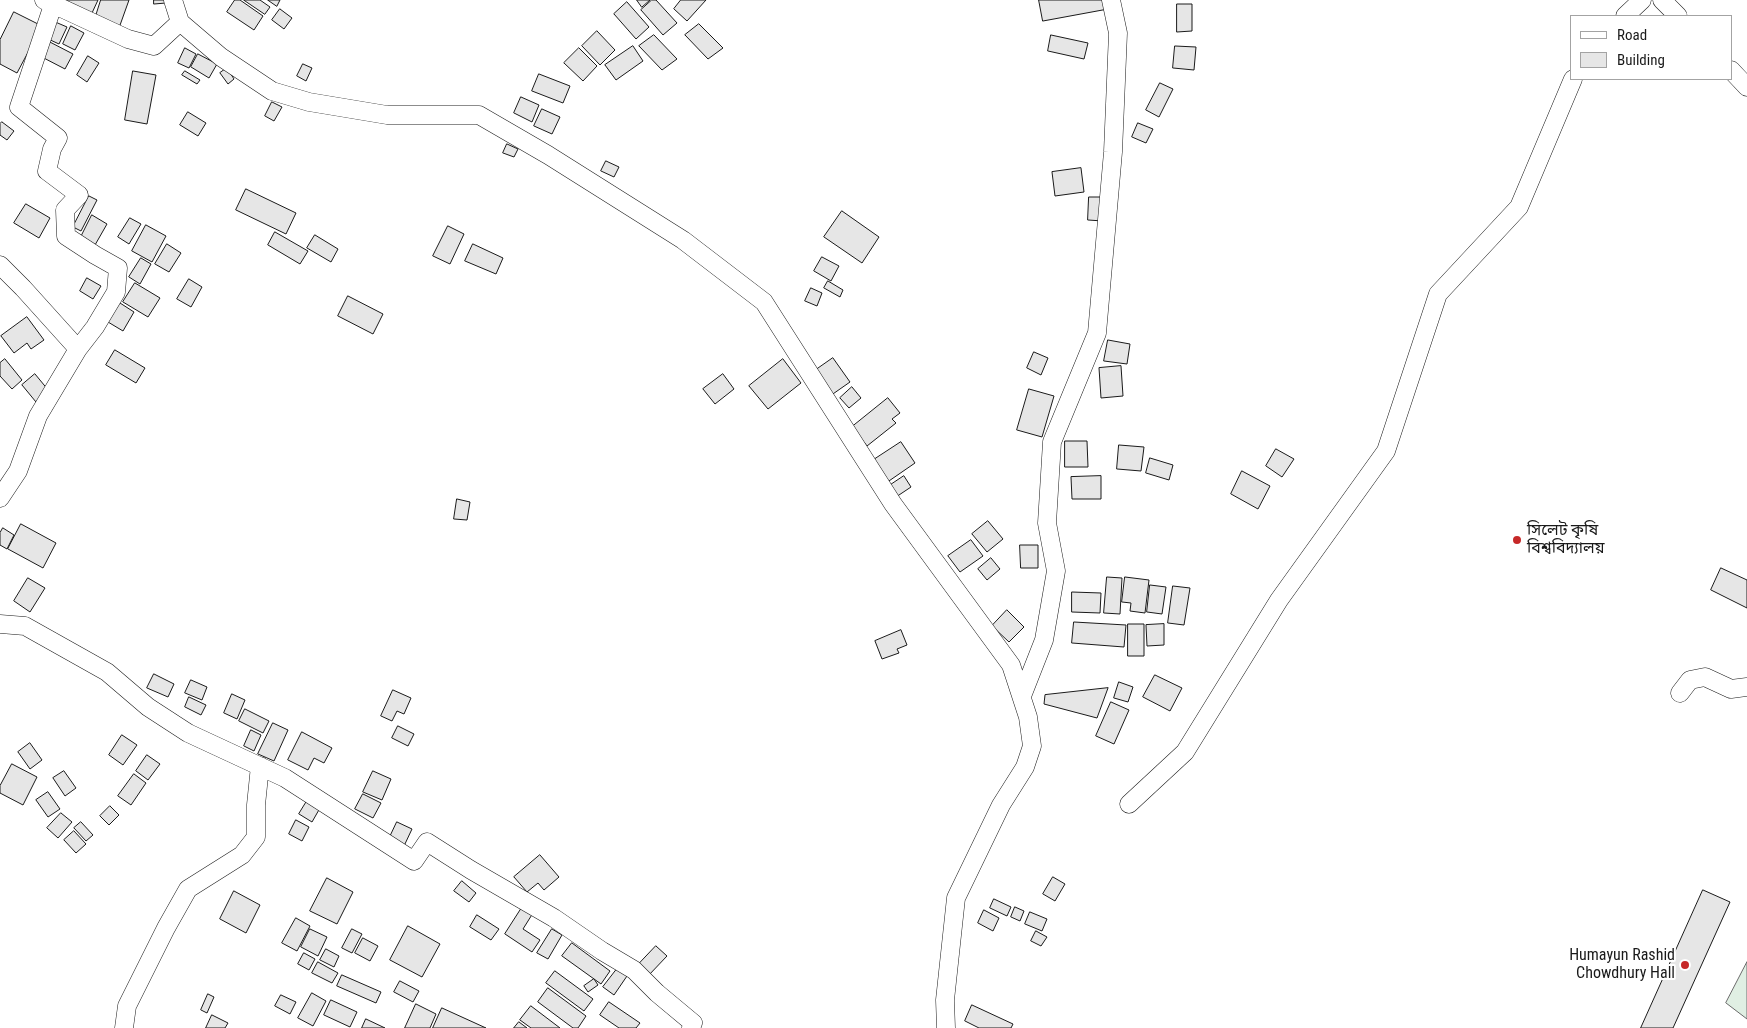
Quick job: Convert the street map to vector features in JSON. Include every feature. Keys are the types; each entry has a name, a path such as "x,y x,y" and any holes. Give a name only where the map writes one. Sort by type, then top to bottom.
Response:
{"street":[{"path":"174,0 180,22 221,57 272,90 309,102 386,115 479,115 548,155 683,240 764,302 892,504 1011,665 1028,717 1032,746 1025,767 1001,805 956,898 945,1000 946,1028"},
{"path":"1022,696 1044,640 1056,571 1048,523 1052,442 1097,332 1113,152 1118,33 1111,0"},
{"path":"1626,15 1642,0"},
{"path":"1662,0 1677,15"},
{"path":"0,498 18,471 38,416 78,349 95,327 116,292 118,268 66,236 65,210 78,195 47,171 52,149 58,138 19,107 48,3 128,39 154,46 180,22"},
{"path":"1732,71 1747,87"},
{"path":"1129,804 1185,752 1279,600 1386,451 1438,294 1519,207 1573,80"},
{"path":"0,265 78,349"},
{"path":"0,624 25,626 106,672 148,707 188,733 285,778 414,861 427,842 554,918 602,951 634,970 657,993 693,1023 691,1028"},
{"path":"1680,693 1690,680 1705,677 1731,689 1747,687"},
{"path":"124,1028 127,1006 188,889 242,855 256,838 256,805 260,766"}],"green space":[{"path":"1747,962 1747,1019 1726,1003"}],"building":[{"path":"64,0 98,0 92,13"},
{"path":"101,0 129,0 119,28 95,19"},
{"path":"154,0 166,0 166,3 154,4"},
{"path":"235,0 240,0 263,16 254,30 227,12"},
{"path":"244,0 260,0 270,7 265,14"},
{"path":"268,0 280,0 277,6"},
{"path":"637,0 650,0 642,7"},
{"path":"652,0 656,0 677,23 663,35 641,10"},
{"path":"681,0 706,0 687,21 674,9"},
{"path":"1039,0 1107,0 1108,9 1043,21"},
{"path":"627,2 649,27 636,39 614,14"},
{"path":"1177,4 1192,4 1192,31 1177,32"},
{"path":"280,9 292,18 284,29 272,20"},
{"path":"14,12 42,26 17,73 0,64 0,40"},
{"path":"53,21 67,27 59,44 46,38"},
{"path":"699,24 723,48 708,59 685,35"},
{"path":"71,26 84,33 75,50 63,44"},
{"path":"597,31 615,50 600,65 582,46"},
{"path":"654,35 677,59 662,70 639,46"},
{"path":"1051,35 1088,43 1084,59 1048,51"},
{"path":"46,40 73,54 65,69 38,55"},
{"path":"633,46 643,61 616,80 605,65"},
{"path":"1175,46 1196,47 1194,70 1173,68"},
{"path":"185,48 196,54 189,68 178,63"},
{"path":"579,48 597,66 583,81 564,63"},
{"path":"198,54 217,64 209,78 191,67"},
{"path":"88,56 99,63 87,82 77,75"},
{"path":"303,64 312,68 306,81 297,76"},
{"path":"227,68 234,79 228,84 220,73"},
{"path":"133,71 156,75 147,124 125,120"},
{"path":"185,71 200,80 197,84 182,75"},
{"path":"539,74 570,86 563,103 532,91"},
{"path":"1160,83 1173,89 1159,117 1146,110"},
{"path":"521,97 539,105 532,122 514,113"},
{"path":"272,102 282,107 274,121 265,116"},
{"path":"542,109 560,117 552,134 534,126"},
{"path":"188,112 206,123 198,136 180,125"},
{"path":"2,122 14,131 7,140 0,135 0,124"},
{"path":"1138,123 1153,129 1146,143 1132,137"},
{"path":"507,144 518,149 514,157 503,153"},
{"path":"606,161 619,167 614,177 601,171"},
{"path":"1081,168 1084,192 1055,196 1052,172"},
{"path":"246,189 296,213 286,234 236,210"},
{"path":"89,196 97,200 81,231 73,227"},
{"path":"1089,197 1104,197 1103,221 1088,220"},
{"path":"26,204 50,218 39,238 14,223"},
{"path":"842,211 879,237 862,263 824,237"},
{"path":"92,215 107,224 95,245 81,237"},
{"path":"130,218 141,224 129,244 118,237"},
{"path":"146,225 166,236 152,262 132,251"},
{"path":"448,226 464,234 450,264 433,256"},
{"path":"275,232 308,251 300,264 268,245"},
{"path":"315,235 338,249 331,262 307,248"},
{"path":"167,244 181,253 169,272 155,264"},
{"path":"473,244 503,258 496,274 465,261"},
{"path":"822,257 839,266 831,281 814,271"},
{"path":"141,258 151,264 140,284 129,277"},
{"path":"87,278 101,286 93,299 80,291"},
{"path":"189,279 202,287 191,307 177,299"},
{"path":"828,281 843,290 840,297 824,288"},
{"path":"135,283 160,298 148,317 123,302"},
{"path":"811,288 822,293 817,306 805,301"},
{"path":"348,296 383,314 373,334 338,316"},
{"path":"120,303 134,312 123,331 108,322"},
{"path":"27,317 44,340 31,349 27,343 14,353 1,336"},
{"path":"1108,340 1130,344 1127,364 1104,361"},
{"path":"115,350 145,368 136,383 106,365"},
{"path":"1034,352 1048,358 1041,375 1027,368"},
{"path":"833,358 850,382 830,396 813,372"},
{"path":"5,359 22,380 12,389 0,376 0,363"},
{"path":"783,359 801,383 768,409 749,386"},
{"path":"1121,366 1123,396 1101,398 1099,368"},
{"path":"35,374 49,391 36,402 22,385"},
{"path":"723,374 734,389 715,404 703,389"},
{"path":"852,387 861,398 849,408 840,398"},
{"path":"1029,389 1054,396 1042,437 1017,430"},
{"path":"888,398 900,413 892,419 896,423 867,446 852,427"},
{"path":"1065,441 1087,441 1088,467 1065,467"},
{"path":"901,442 915,463 886,483 872,461"},
{"path":"1119,445 1144,447 1141,471 1117,469"},
{"path":"1276,449 1294,459 1282,477 1266,466"},
{"path":"1150,458 1173,465 1169,480 1146,473"},
{"path":"1242,471 1270,486 1258,509 1231,494"},
{"path":"904,476 911,487 896,497 889,486"},
{"path":"1101,476 1101,499 1072,499 1071,477"},
{"path":"457,499 470,502 467,520 454,519"},
{"path":"988,521 1003,539 987,552 972,534"},
{"path":"21,524 56,543 43,568 8,549"},
{"path":"3,528 14,535 7,549 0,545 0,533"},
{"path":"971,540 983,556 960,572 948,556"},
{"path":"1020,545 1038,545 1038,568 1021,568"},
{"path":"991,558 1000,569 987,580 978,569"},
{"path":"1721,568 1747,580 1747,608 1711,590"},
{"path":"1107,577 1122,578 1120,614 1104,613"},
{"path":"1125,577 1149,580 1145,613 1130,611 1131,603 1122,602"},
{"path":"28,578 45,588 30,612 14,601"},
{"path":"1150,585 1166,587 1162,614 1147,612"},
{"path":"1173,586 1190,588 1184,625 1168,623"},
{"path":"1072,592 1101,593 1100,613 1072,612"},
{"path":"1007,610 1024,627 1009,642 992,626"},
{"path":"1074,622 1126,625 1124,647 1072,643"},
{"path":"1128,624 1144,624 1144,656 1128,656"},
{"path":"1164,624 1164,645 1147,646 1146,625"},
{"path":"901,630 907,645 897,649 899,653 882,659 875,641"},
{"path":"154,674 174,684 168,697 147,688"},
{"path":"1155,675 1182,688 1170,711 1143,697"},
{"path":"191,680 207,687 202,700 185,693"},
{"path":"1119,682 1133,687 1128,702 1114,698"},
{"path":"1108,688 1097,718 1044,704 1045,695"},
{"path":"393,690 411,698 404,714 397,711 392,721 381,716"},
{"path":"232,694 245,700 237,719 224,713"},
{"path":"189,697 206,705 201,715 185,707"},
{"path":"1111,702 1129,710 1114,744 1096,736"},
{"path":"245,709 269,721 263,733 239,721"},
{"path":"273,723 288,730 274,761 258,754"},
{"path":"398,726 414,734 408,746 392,738"},
{"path":"251,730 261,735 254,751 244,746"},
{"path":"302,732 332,748 324,763 314,758 308,770 288,760"},
{"path":"122,735 137,745 123,765 109,755"},
{"path":"30,743 42,760 30,769 18,752"},
{"path":"147,755 160,764 148,780 136,771"},
{"path":"12,764 37,777 23,805 0,793 0,786"},
{"path":"64,771 76,788 65,796 53,778"},
{"path":"373,771 391,779 382,800 363,792"},
{"path":"134,774 146,783 131,805 118,796"},
{"path":"48,792 60,809 48,817 36,800"},
{"path":"363,794 381,803 373,818 355,809"},
{"path":"307,801 320,808 312,822 299,814"},
{"path":"110,806 119,815 109,825 100,816"},
{"path":"61,813 72,822 58,838 47,828"},
{"path":"296,820 309,827 302,841 289,834"},
{"path":"81,822 93,835 86,841 74,828"},
{"path":"397,822 412,829 404,846 389,839"},
{"path":"74,831 86,844 76,853 64,840"},
{"path":"540,855 559,877 544,890 538,883 527,892 514,877"},
{"path":"1053,877 1065,884 1055,901 1043,894"},
{"path":"327,878 353,892 337,924 310,911"},
{"path":"462,881 476,893 469,902 454,891"},
{"name":"Humayun Rashid Chowdhury Hall","path":"1703,890 1730,902 1673,1028 1641,1028"},
{"path":"234,891 260,905 246,933 220,919"},
{"path":"994,899 1011,907 1007,916 990,908"},
{"path":"523,906 533,913 523,929 540,940 532,952 505,934"},
{"path":"1015,907 1024,911 1020,921 1011,917"},
{"path":"984,910 999,918 993,931 978,923"},
{"path":"1030,912 1047,919 1042,931 1025,924"},
{"path":"477,915 499,929 491,940 470,927"},
{"path":"296,918 310,926 297,951 282,943"},
{"path":"408,926 440,944 422,977 390,960"},
{"path":"310,929 327,937 318,956 301,947"},
{"path":"352,929 362,934 352,953 342,948"},
{"path":"552,929 562,935 548,959 537,953"},
{"path":"1036,931 1047,937 1041,946 1031,941"},
{"path":"363,938 378,946 370,961 355,953"},
{"path":"572,943 610,971 601,984 562,956"},
{"path":"656,946 667,956 648,976 638,965"},
{"path":"326,949 339,956 334,967 320,960"},
{"path":"304,953 315,959 309,970 298,964"},
{"path":"318,962 338,973 332,983 312,973"},
{"path":"617,969 627,976 614,995 603,987"},
{"path":"555,971 593,999 584,1011 546,983"},
{"path":"342,975 381,992 376,1003 337,986"},
{"path":"594,979 598,985 588,992 584,986"},
{"path":"400,981 419,991 413,1002 394,992"},
{"path":"548,988 586,1016 578,1028 573,1028 538,1002"},
{"path":"312,993 326,1001 313,1026 298,1018"},
{"path":"208,994 214,997 207,1013 201,1010"},
{"path":"281,995 296,1002 290,1014 275,1006"},
{"path":"331,1000 357,1012 350,1027 324,1015"},
{"path":"609,1002 640,1023 636,1028 619,1028 600,1015"},
{"path":"416,1004 436,1014 430,1028 405,1028"},
{"path":"972,1005 1013,1024 1011,1028 979,1028 965,1021"},
{"path":"531,1006 560,1028 531,1028 520,1020"},
{"path":"442,1008 486,1028 433,1028"},
{"path":"212,1015 228,1023 225,1028 206,1028"},
{"path":"366,1019 385,1028 362,1028"},
{"path":"519,1022 527,1028 514,1028"}],"place":[{"name":"সিলেট কৃষি বিশ্ববিদ্যালয়","path":"1517,540"},
{"name":"Humayun Rashid Chowdhury Hall","path":"1685,965"}]}
